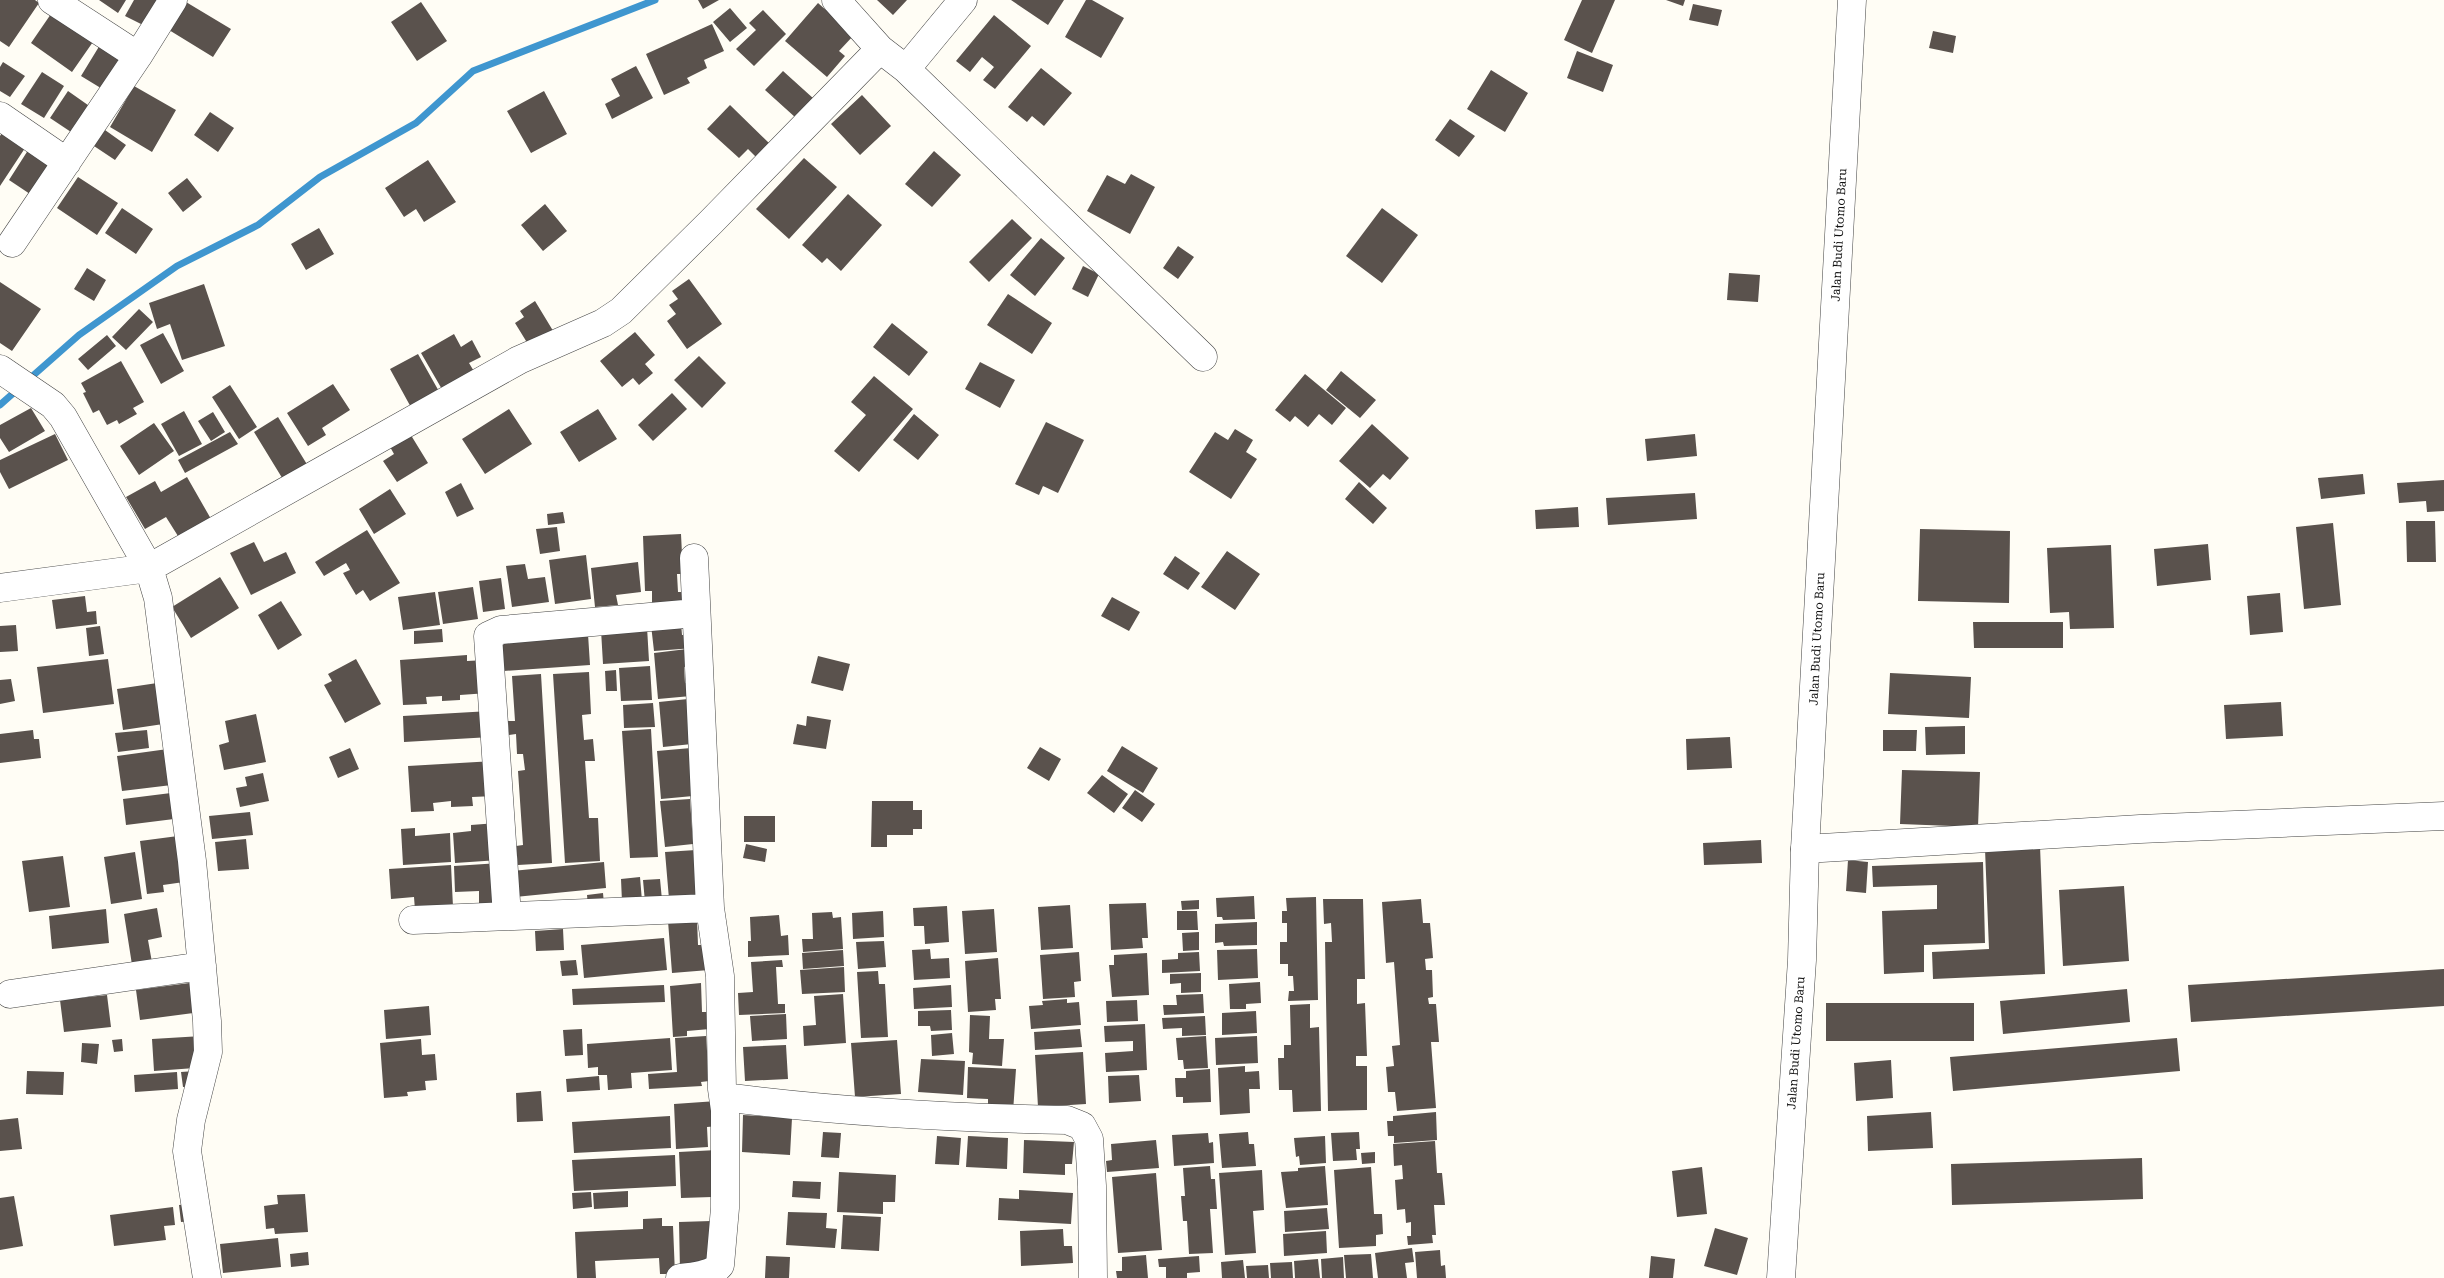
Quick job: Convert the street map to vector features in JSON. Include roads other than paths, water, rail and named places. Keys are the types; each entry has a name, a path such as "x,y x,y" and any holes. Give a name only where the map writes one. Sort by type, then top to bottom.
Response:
{"street":[{"path":"52,0 138,56"},
{"path":"12,243 138,56 173,0"},
{"path":"836,0 880,49 906,69 1202,357"},
{"path":"906,69 963,0"},
{"name":"Jalan Budi Utomo Baru","path":"1782,1278 1802,960 1805,849 1852,0"},
{"path":"0,588 149,568 459,393 545,347 596,327 621,311 712,222 880,49"},
{"path":"0,116 67,162"},
{"path":"1,370 52,406 72,432 149,568 158,598 192,861 202,966 208,1052 191,1120 188,1151 207,1278"},
{"path":"680,1278 706,1274 716,1270 720,1265 725,1208 720,976 710,908 694,558"},
{"path":"507,916 488,636 501,630 696,613"},
{"path":"1805,849 2140,829 2444,816"},
{"path":"412,920 710,908"},
{"path":"10,994 202,966"},
{"path":"724,1097 795,1106 906,1115 1067,1120 1082,1126 1088,1139 1092,1186 1093,1278"}],"waterway":[{"path":"28,380 79,335 177,266 258,225 320,177 416,123 473,71 655,0"},
{"path":"0,405 18,389"}]}
